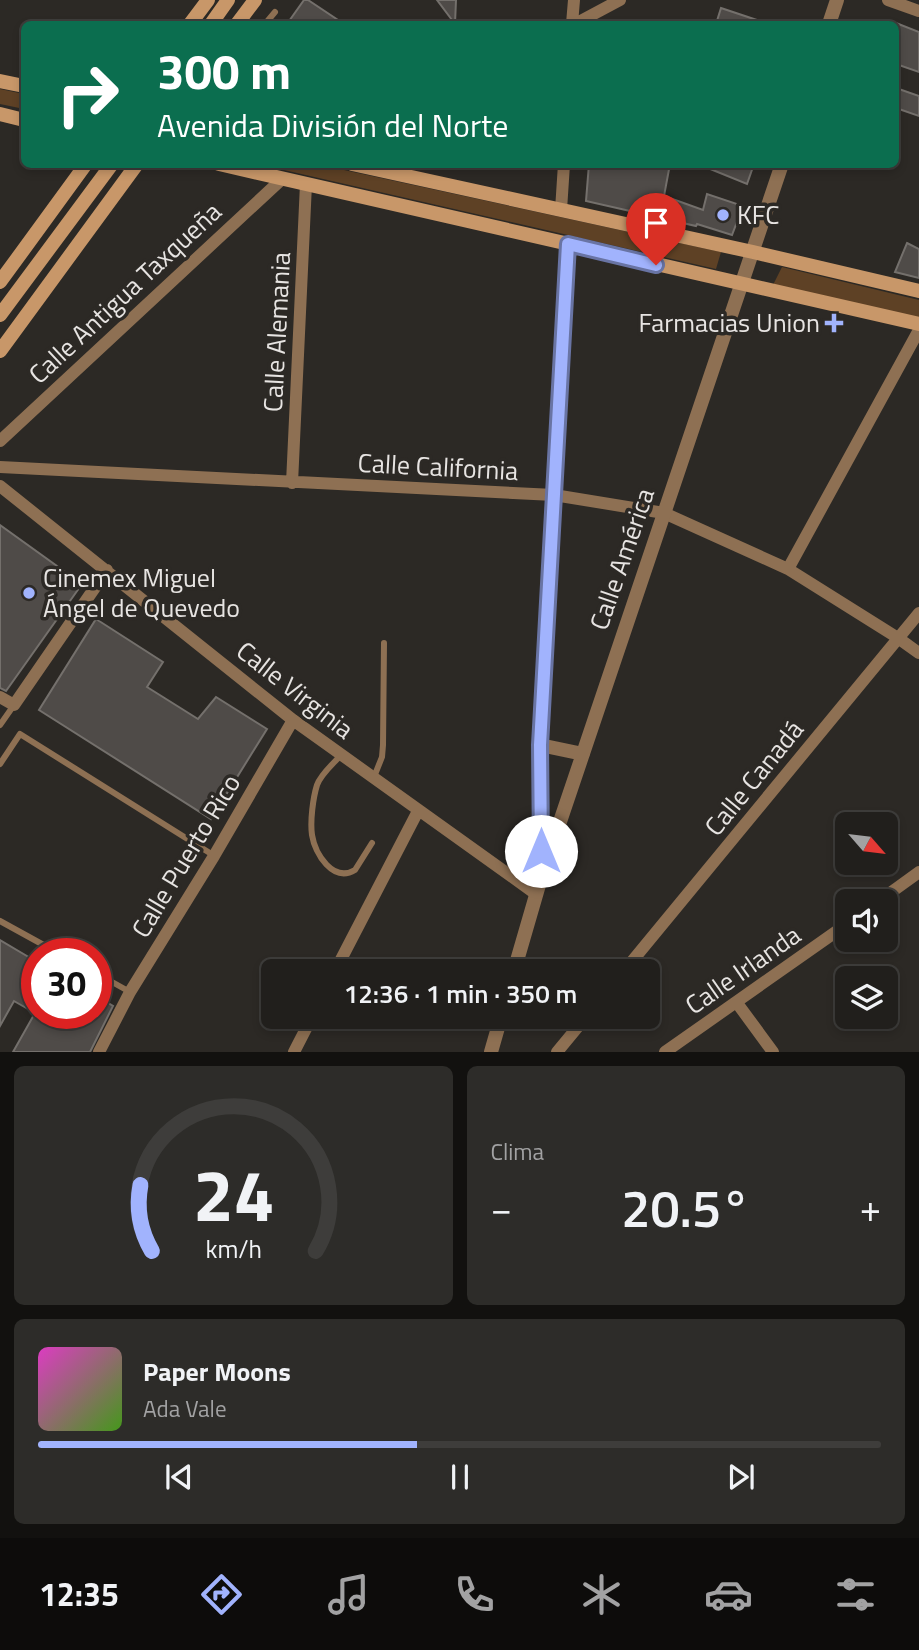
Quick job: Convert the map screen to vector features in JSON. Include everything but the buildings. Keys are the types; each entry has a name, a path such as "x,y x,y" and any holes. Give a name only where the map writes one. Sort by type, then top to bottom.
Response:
{"main road":[{"path":"192,21 208,0"},
{"path":"213,21 228,0"},
{"path":"239,21 255,0"},
{"path":"0,81 21,85"},
{"path":"0,114 21,119"},
{"path":"0,282 83,168"},
{"path":"0,315 109,168"},
{"path":"0,351 133,168"},
{"path":"237,168 919,324"},
{"path":"370,168 919,291"}],"street":[{"path":"574,0 574,21"},
{"path":"580,21 620,0"},
{"path":"830,21 837,0"},
{"path":"888,0 919,11"},
{"path":"561,210 564,168"},
{"name":"Calle América","path":"517,959 541,878 781,168"},
{"name":"Calle Antigua Taxqueña","path":"0,441 282,178"},
{"name":"Calle Alemania","path":"292,483 306,184"},
{"path":"541,878 540,745 568,244"},
{"path":"788,569 919,330"},
{"name":"Calle California","path":"0,467 554,495 664,513 788,569 919,653"},
{"name":"Calle Virginia","path":"0,486 293,720 536,894"},
{"path":"0,697 14,705 107,569"},
{"name":"Calle Canadá","path":"634,959 919,613"},
{"name":"Calle Puerto Rico","path":"99,1052 130,992 214,856 293,720"},
{"path":"540,745 583,754"},
{"path":"341,959 418,811"},
{"path":"895,889 919,872"},
{"name":"Calle Irlanda","path":"665,1052 835,933"},
{"path":"737,1003 773,1052"},
{"path":"294,1052 306,1029"},
{"path":"491,1052 498,1029"},
{"path":"557,1052 576,1029"}],"lane":[{"path":"268,21 275,12"},
{"path":"373,779 382,757 383,745 384,643"},
{"path":"0,725 14,705"},
{"path":"0,764 20,734 214,856"},
{"path":"341,755 317,784 312,837 327,866 337,873 351,873 355,870 372,843"},
{"path":"0,921 31,938"},
{"path":"112,982 130,992"}],"shaded area":[{"path":"0,89 21,93 21,108 0,104"},
{"path":"275,168 335,168 721,252 716,269"},
{"path":"782,267 919,300 919,318 773,285"}],"place":[{"name":"KFC","path":"723,215"},
{"name":"Farmacias Union","path":"834,323"},
{"name":"Cinemex Miguel Ángel de Quevedo","path":"29,593"}],"route":[{"path":"541,851 540,745 568,244 656,265"}]}
